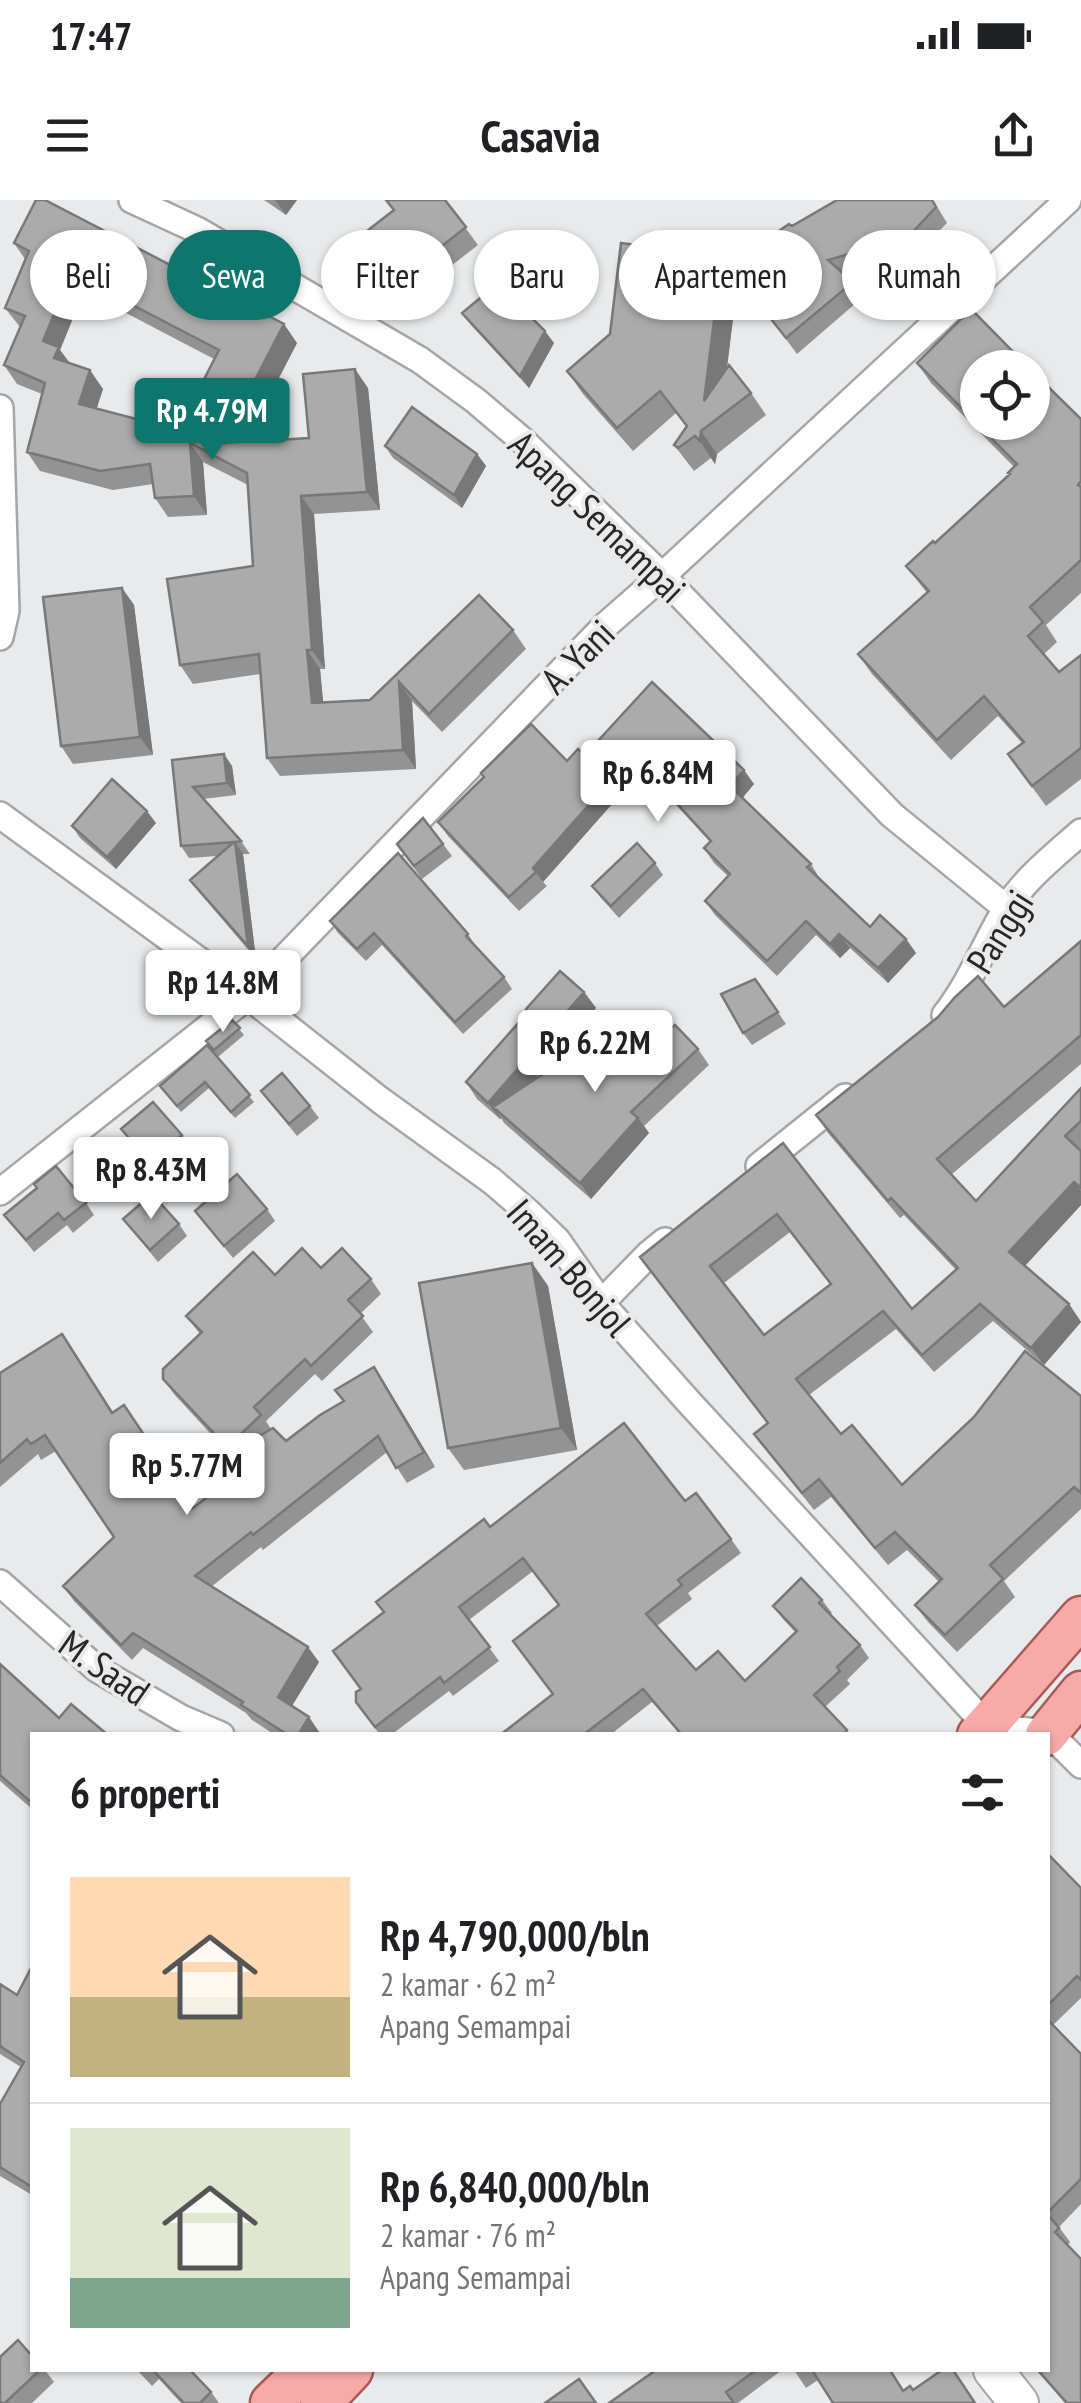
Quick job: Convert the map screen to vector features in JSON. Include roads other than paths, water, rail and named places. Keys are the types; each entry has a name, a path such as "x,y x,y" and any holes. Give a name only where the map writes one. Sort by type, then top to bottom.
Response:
{"main road":[{"path":"983,1731 1081,1617"},
{"path":"1050,1732 1081,1692"},
{"path":"271,2403 303,2372"},
{"path":"320,2403 350,2372"}],"street":[{"name":"Apang Semampai","path":"132,200 197,230 420,360 522,440 662,576 892,815 1006,908"},
{"name":"A. Yani","path":"0,1192 248,996 606,624 1068,200"},
{"path":"0,408 6,611 0,636"},
{"name":"Imam Bonjol","path":"0,815 248,996 528,1212 556,1240 601,1303 686,1400 983,1731"},
{"name":"Panggi","path":"924,1034 940,1022 961,996 1006,908 1039,870 1081,832"},
{"path":"741,1180 863,1083"},
{"path":"601,1303 680,1229"},
{"name":"M. Saad","path":"0,1583 97,1668 181,1718 215,1732"},
{"path":"1050,1736 1081,1765"},
{"path":"995,2372 1019,2403"}]}
